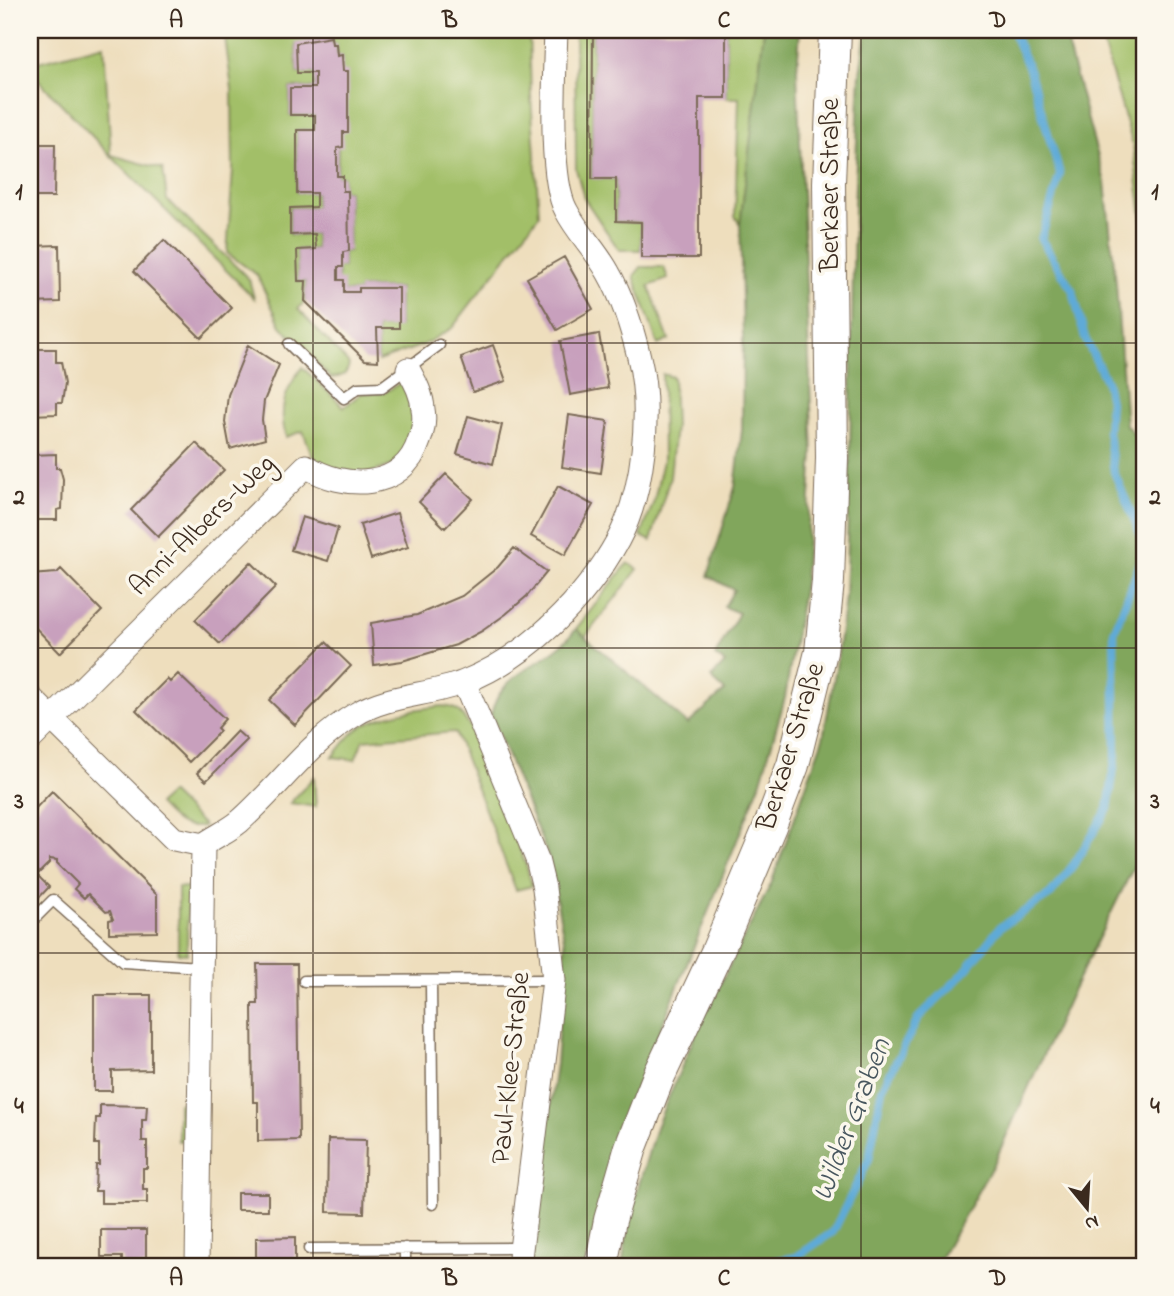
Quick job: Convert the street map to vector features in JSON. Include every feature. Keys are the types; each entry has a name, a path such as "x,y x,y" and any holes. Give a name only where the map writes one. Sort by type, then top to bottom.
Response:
{"main road":[{"name":"Berkaer Straße","path":"601,1266 610,1220 631,1147 658,1078 717,952 770,827 793,765 821,652 828,581 831,458 829,183 835,30"}],"street":[{"path":"30,697 174,839 203,845 237,823 335,727 356,714 394,699 464,682 496,666 548,628 568,609 619,538 634,497 645,424 644,386 631,326 607,270 565,209 559,185 555,143 556,30"},
{"name":"Anni-Albers-Weg","path":"52,718 306,466 331,479 353,483 375,482 402,469 414,455 424,422 419,390 408,369"},
{"name":"Paul-Klee-Straße","path":"464,682 537,859 544,888 554,980 520,1257"},
{"path":"30,740 52,718"},
{"path":"197,1266 203,845"}],"lane":[{"path":"289,344 344,398 358,388 382,387 439,345"},
{"path":"30,923 53,900 123,962 201,967"},
{"path":"304,981 554,980"},
{"path":"431,981 433,1204"},
{"path":"309,1249 405,1248 520,1257"},
{"path":"405,1248 405,1266"}],"green space":[{"path":"224,30 529,30 539,215 452,328 423,345 378,361 377,328 399,327 399,288 360,288 359,292 344,292 338,280 338,267 343,267 343,252 349,251 348,191 343,191 343,176 337,176 342,56 337,56 336,45 332,44 331,37 296,44 297,73 315,73 315,88 290,88 290,115 315,115 315,130 297,130 297,192 316,193 316,207 290,208 290,235 315,234 316,249 297,250 298,281 306,281 305,301 298,309 349,364 345,373 331,378 281,326 257,275 227,253 233,170 232,89"},
{"path":"575,30 593,30 592,178 616,179 616,221 641,222 641,250 619,250 584,198 576,169"},
{"path":"726,30 764,30 740,225 735,216 739,98 726,98"},
{"path":"764,30 800,30 797,70 813,454 804,584 785,698 760,784 624,1119 585,1266 528,1266 556,1064 565,944 548,856 491,715 501,691 509,682 550,654 576,629 688,724 725,691 711,678 725,663 715,656 739,613 724,607 734,590 708,576 735,487 742,430 740,225"},
{"path":"866,30 1063,30 1105,182 1116,283 1126,425 1144,446 1144,846 1069,998 995,1161 936,1266 622,1266 630,1215 656,1127 699,1026 771,884 823,738 845,597 854,208 860,73"},
{"path":"1099,30 1144,30 1144,232 1133,145"},
{"path":"104,45 111,155 163,169 167,200 249,279 254,298 111,156 30,71 30,64"},
{"path":"641,267 664,267 668,279 649,286 669,340 658,345 634,276"},
{"path":"302,367 344,407 362,393 384,393 405,380 411,393 416,426 399,463 356,478 314,460 303,431 286,437 283,408 291,384"},
{"path":"662,374 673,377 675,426 670,477 651,541 641,536 654,501 663,460"},
{"path":"628,563 638,569 585,637 576,629"},
{"path":"442,706 457,710 472,729 532,886 516,890 455,732 363,740 355,760 333,757 351,735 364,725 412,710"},
{"path":"314,777 316,807 290,803"},
{"path":"170,793 204,826 183,825 168,814 158,804"},
{"path":"178,887 188,888 187,954 178,953"},
{"path":"178,1103 188,1103 188,1140 178,1141"}],"building":[{"path":"593,30 726,30 726,98 699,98 699,258 641,258 641,222 616,221 616,179 592,179"},
{"path":"331,37 332,44 336,44 337,56 342,55 343,71 348,71 348,132 343,132 343,147 337,148 337,176 343,176 343,191 348,191 349,251 343,252 343,267 338,267 338,280 344,280 344,292 359,292 359,288 399,288 399,328 377,328 378,361 365,360 305,301 306,281 298,281 297,250 316,249 315,234 290,235 290,208 316,207 316,193 297,193 297,130 315,130 315,115 290,115 290,88 315,88 315,73 297,73 296,43"},
{"path":"30,144 55,144 54,197 30,197"},
{"path":"164,240 232,308 201,338 134,271"},
{"path":"59,245 60,302 30,303 30,246"},
{"path":"564,257 593,309 557,330 527,278"},
{"path":"599,334 608,388 570,395 560,341"},
{"path":"248,345 279,365 264,401 262,420 265,439 230,449 225,422 228,395"},
{"path":"493,345 506,381 473,392 461,357"},
{"path":"30,349 56,349 56,362 61,362 65,383 62,403 57,403 57,414 30,415"},
{"path":"569,415 608,421 601,473 562,467"},
{"path":"468,416 502,425 493,464 457,454"},
{"path":"196,443 224,470 158,537 131,510"},
{"path":"56,454 56,468 60,468 63,479 62,509 57,510 57,520 30,520 30,455"},
{"path":"446,474 473,499 445,528 419,502"},
{"path":"558,486 593,505 565,555 531,536"},
{"path":"397,513 408,547 371,559 360,525"},
{"path":"302,517 338,528 328,561 291,550"},
{"path":"514,548 547,572 527,596 506,614 456,645 402,661 374,665 371,623 417,615 462,596 498,567"},
{"path":"251,562 276,587 220,644 195,620"},
{"path":"61,569 102,611 60,653 30,622 30,575 57,573"},
{"path":"326,642 351,666 295,725 269,700"},
{"path":"178,674 225,719 217,728 220,731 189,762 136,710 167,679 170,682"},
{"path":"237,731 247,740 206,781 197,773"},
{"path":"52,791 157,895 157,932 109,933 109,920 113,919 110,911 106,912 88,894 84,898 74,889 78,884 57,860 49,859 49,863 37,875 49,887 33,904 30,901 30,814"},
{"path":"257,964 297,964 299,1140 258,1141 258,1102 253,1102 252,1004 258,1004"},
{"path":"94,995 151,995 151,1070 112,1071 112,1091 94,1091"},
{"path":"100,1105 147,1106 146,1120 142,1120 142,1141 147,1141 147,1168 143,1168 143,1189 147,1189 147,1203 101,1203 101,1191 95,1191 96,1165 99,1165 99,1144 95,1144 96,1118 100,1118"},
{"path":"328,1139 366,1140 364,1213 327,1212"},
{"path":"237,1193 268,1193 268,1210 237,1210"},
{"path":"101,1230 146,1230 146,1266 122,1266 122,1257 101,1257"},
{"path":"295,1237 295,1266 256,1266 256,1238"}],"waterway":[{"path":"1012,30 1029,69 1060,174 1041,239 1073,291 1085,338 1106,381 1110,402 1108,432 1114,472 1144,543"},
{"name":"Wilder Graben","path":"749,1266 796,1257 833,1232 869,1159 882,1089 919,1017 963,974 1000,927 1051,894 1074,864 1108,809 1116,755 1114,632 1144,553"}]}
